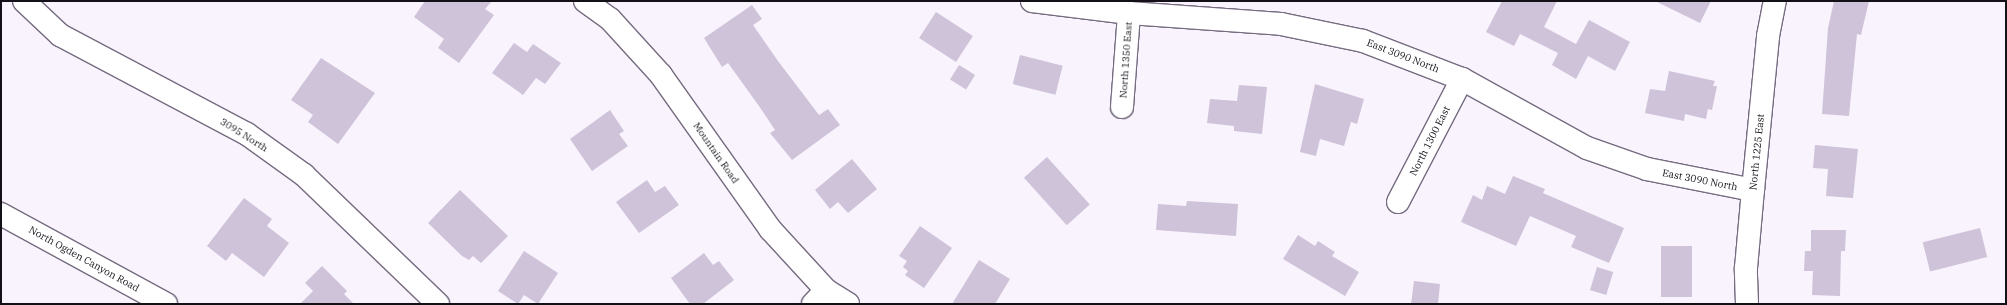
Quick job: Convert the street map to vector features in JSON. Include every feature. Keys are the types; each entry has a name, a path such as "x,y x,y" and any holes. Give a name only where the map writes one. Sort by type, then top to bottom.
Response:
{"street":[{"name":"3095 North","path":"24,1 60,35 247,134 304,175 438,304"},
{"name":"Mountain Road","path":"585,1 610,19 661,75 819,297 848,304"},
{"name":"East 3090 North","path":"1032,1 1129,13 1281,24 1363,41 1462,79 1588,148 1646,169 1753,190"},
{"name":"North 1225 East","path":"1747,304 1746,268 1753,190 1768,36 1776,1"},
{"name":"North 1350 East","path":"1122,107 1129,13"},
{"name":"North 1300 East","path":"1398,202 1462,79"},
{"name":"North Ogden Canyon Road","path":"1,214 166,304"}],"building":[{"path":"425,1 492,1 485,9 494,15 459,63 438,48 444,39 414,17"},
{"path":"1502,1 1557,1 1544,27 1576,44 1589,20 1630,42 1615,71 1588,56 1576,79 1552,65 1558,53 1520,34 1514,46 1486,32"},
{"path":"1655,1 1711,1 1700,23"},
{"path":"1834,1 1869,1 1861,35 1857,34 1849,116 1822,114 1828,28"},
{"path":"752,5 762,19 753,25 778,61 819,115 828,109 840,125 792,160 770,133 775,130 728,63 722,67 704,38"},
{"path":"936,12 973,36 956,62 919,38"},
{"path":"514,43 527,52 533,44 561,63 545,84 536,78 523,95 492,73"},
{"path":"1020,55 1063,66 1055,95 1013,84"},
{"path":"321,58 375,93 338,144 308,122 313,115 291,100"},
{"path":"959,65 975,75 966,89 950,79"},
{"path":"1669,71 1715,81 1713,86 1717,86 1712,110 1708,109 1706,119 1685,114 1684,121 1645,113 1650,89 1665,91"},
{"path":"1315,84 1364,99 1357,124 1351,122 1344,146 1320,139 1316,156 1300,152"},
{"path":"1239,85 1267,87 1262,134 1234,131 1234,126 1207,123 1210,99 1237,101"},
{"path":"610,110 624,131 619,134 628,146 592,171 570,139"},
{"path":"1815,145 1858,149 1853,198 1826,196 1828,169 1813,168"},
{"path":"1047,157 1090,205 1067,225 1024,178"},
{"path":"852,159 877,189 848,213 838,202 830,209 815,190"},
{"path":"1513,176 1545,189 1543,193 1624,228 1609,263 1571,247 1576,236 1530,216 1516,246 1461,222 1473,195 1482,200 1487,186 1505,194"},
{"path":"647,180 655,192 665,186 679,205 639,233 616,202"},
{"path":"460,190 508,236 481,263 473,256 469,260 462,256 428,223"},
{"path":"244,198 272,219 267,226 289,243 264,277 232,253 226,261 207,246"},
{"path":"1187,201 1238,204 1236,236 1156,230 1158,204 1186,206"},
{"path":"920,226 952,248 924,288 905,275 908,271 903,267 907,261 899,256"},
{"path":"1980,228 1987,257 1930,271 1923,242"},
{"path":"1811,230 1846,230 1845,251 1841,251 1840,296 1812,295 1813,271 1804,271 1805,251 1811,251"},
{"path":"1298,235 1315,246 1318,241 1335,252 1332,256 1359,272 1345,296 1283,259"},
{"path":"1661,246 1692,246 1692,297 1661,297"},
{"path":"524,251 558,273 538,304 524,295 518,304 498,291"},
{"path":"704,253 713,265 719,261 734,280 703,304 690,304 671,278"},
{"path":"979,260 1010,279 995,304 952,304"},
{"path":"322,266 347,291 344,294 354,304 300,304 313,291 305,283"},
{"path":"1597,267 1613,272 1606,295 1590,290"},
{"path":"1414,281 1440,284 1438,304 1411,304"}]}
